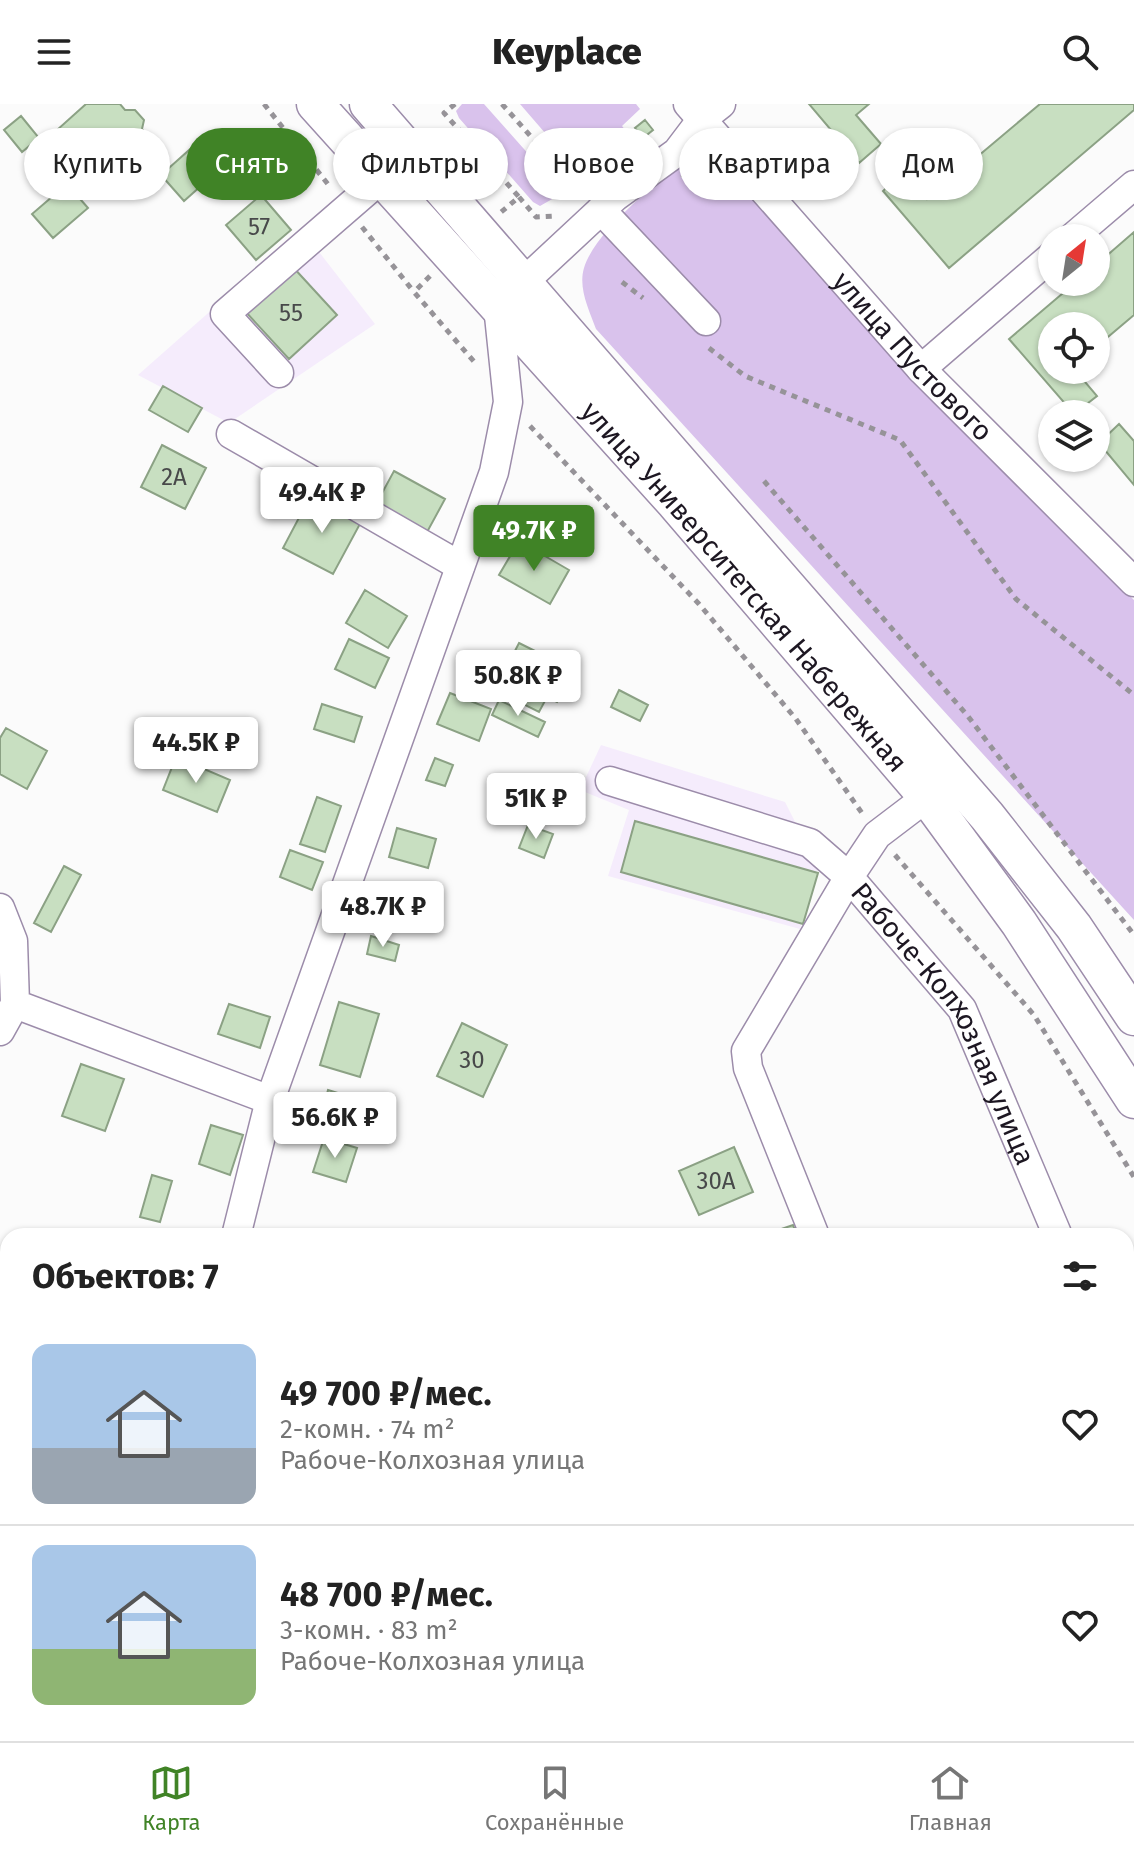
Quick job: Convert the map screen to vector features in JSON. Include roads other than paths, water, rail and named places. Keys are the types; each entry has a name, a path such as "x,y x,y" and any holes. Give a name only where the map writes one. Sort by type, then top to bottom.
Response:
{"main road":[{"name":"улица Университетская Набережная","path":"315,104 337,128"},
{"name":"улица Университетская Набережная","path":"368,104 510,294 685,514 927,797 1019,923 1134,1100"},
{"name":"улица Университетская Набережная","path":"406,200 510,294 987,816 1074,927 1134,1017"}],"street":[{"path":"238,1228 270,1100 494,472 508,402 510,294 600,202 677,152 704,109"},
{"name":"улица Пустового","path":"704,109 921,369 1134,582"},
{"path":"1088,224 1134,185"},
{"path":"279,373 225,314 357,200"},
{"path":"600,202 707,334"},
{"path":"921,369 1038,268"},
{"path":"231,434 460,566"},
{"path":"610,781 810,843 849,877 746,1051 748,1068 812,1228"},
{"name":"Рабоче-Колхозная улица","path":"927,797 877,835 849,877 962,1009 1055,1228"},
{"path":"0,908 13,941 15,1004 0,1031"},
{"path":"15,1004 270,1100"}]}
